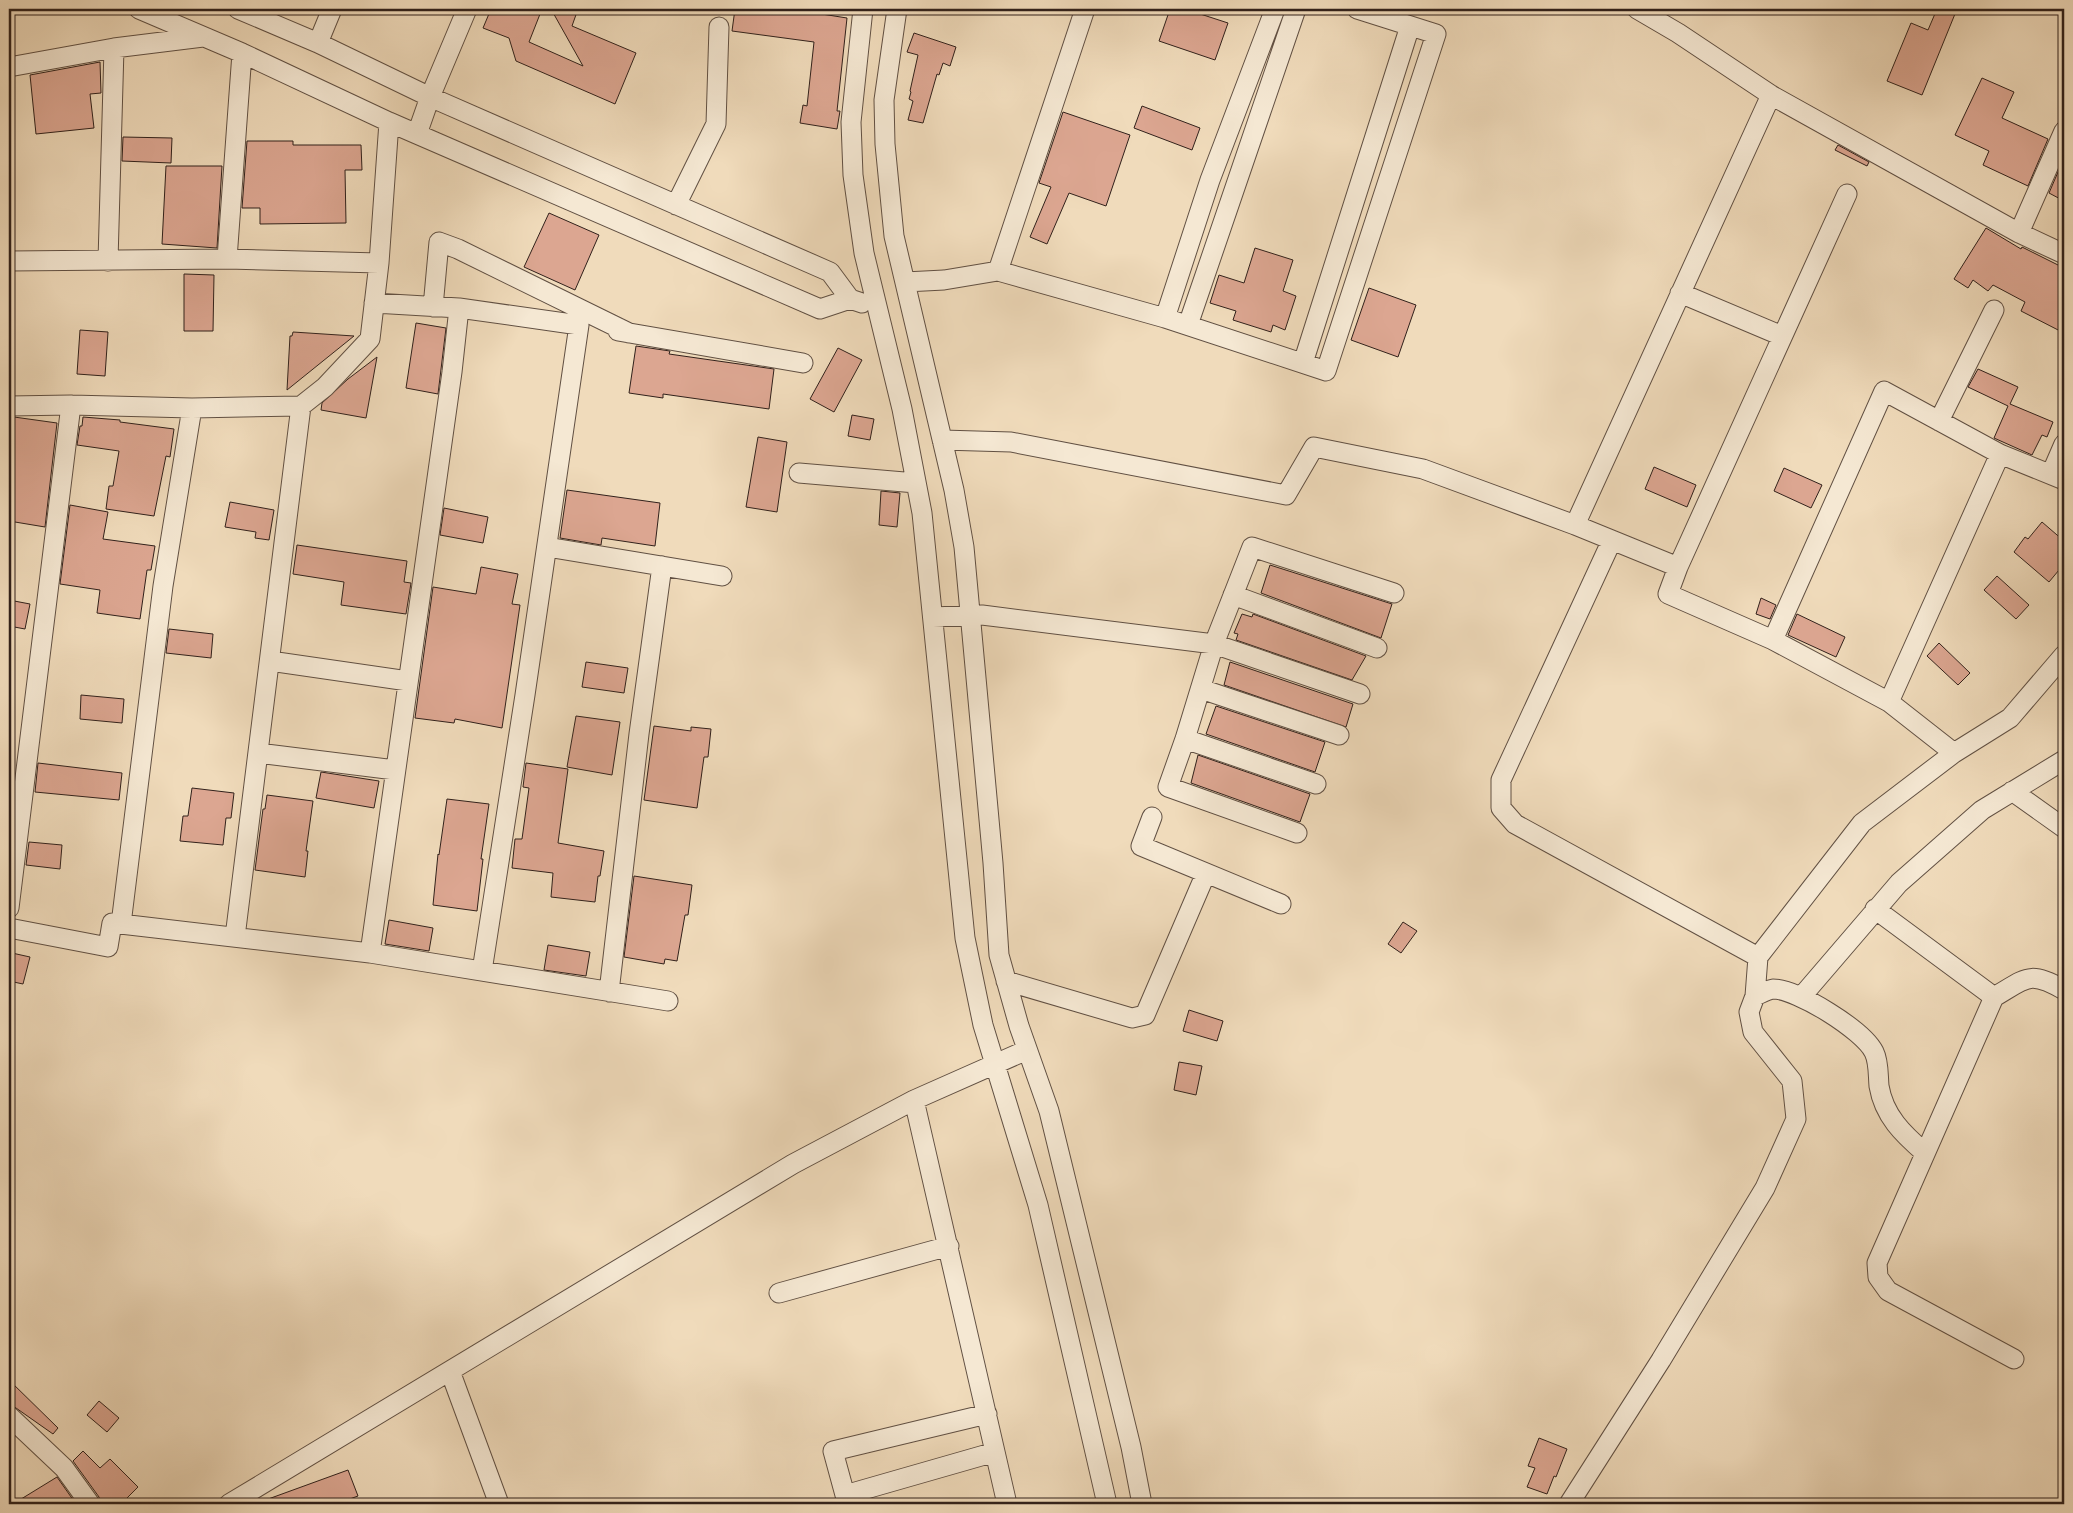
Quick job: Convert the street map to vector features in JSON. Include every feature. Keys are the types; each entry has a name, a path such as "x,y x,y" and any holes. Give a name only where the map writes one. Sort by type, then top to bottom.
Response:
{"street":[{"path":"139,9 161,13 203,37 242,53 388,122 820,310 850,299"},
{"path":"238,9 318,43 430,97 830,272 850,299 878,308"},
{"path":"318,43 332,9"},
{"path":"417,134 430,97 467,9"},
{"path":"863,9 850,122 853,175 864,253 902,409 922,513 965,938 983,1026 1038,1205 1107,1504"},
{"path":"897,9 884,100 885,144 894,236 942,440 964,547 993,854 999,955 1027,1050 1049,1111 1128,1437 1142,1504"},
{"path":"998,271 1085,9"},
{"path":"1165,318 1210,180 1276,9"},
{"path":"1188,326 1296,9"},
{"path":"905,282 944,280 998,271 1165,318 1326,371 1436,34 1357,9"},
{"path":"1637,9 1678,33 1770,95 2020,233 2064,254"},
{"path":"1303,363 1410,26"},
{"path":"676,204 716,124 719,27"},
{"path":"9,67 114,48 203,37"},
{"path":"108,261 114,48"},
{"path":"227,258 242,53"},
{"path":"1575,525 1770,95"},
{"path":"9,406 71,405 192,408 301,406 326,387 370,339 379,263 388,122"},
{"path":"2020,233 2064,131"},
{"path":"1847,194 1678,567 1668,594 1773,640 1889,702 1954,754"},
{"path":"433,306 439,242 458,249 629,333"},
{"path":"9,261 227,258 379,263"},
{"path":"1680,294 1782,336"},
{"path":"374,303 459,308 580,324 803,363"},
{"path":"370,953 452,372 459,308"},
{"path":"1939,421 1994,310"},
{"path":"482,971 580,324"},
{"path":"1773,640 1884,391 2000,454 2058,477 2064,444"},
{"path":"9,908 71,405"},
{"path":"235,937 301,406"},
{"path":"121,924 163,586 192,408"},
{"path":"942,440 1011,442 1155,468 1286,495 1314,447 1423,469 1575,525 1678,567"},
{"path":"1889,702 2000,454"},
{"path":"799,473 916,483"},
{"path":"1612,540 1500,780 1501,808 1515,824 1758,957"},
{"path":"547,547 722,576"},
{"path":"1297,832 1168,787 1185,740 1214,644 1252,547 1394,593"},
{"path":"609,992 639,734 662,566"},
{"path":"1233,595 1377,648"},
{"path":"933,617 972,616 1214,644 1360,694"},
{"path":"1569,1504 1661,1360 1766,1188 1796,1119 1792,1081 1752,1032 1749,1012 1763,992 1758,957 1862,823 1954,754 2010,718 2064,655"},
{"path":"270,661 408,681"},
{"path":"1201,689 1339,735"},
{"path":"1185,740 1316,784"},
{"path":"258,753 395,770"},
{"path":"1802,996 1875,909 1899,884 1976,815 2064,760"},
{"path":"2012,791 2064,828"},
{"path":"1152,817 1140,846 1281,904"},
{"path":"1006,981 1132,1018 1145,1015 1206,873"},
{"path":"1875,909 1994,997"},
{"path":"9,928 108,947 112,923 121,924 370,953 668,1002"},
{"path":"2014,1359 1888,1291 1878,1277 1877,1263 1994,997 2024,980 2035,977 2046,980 2064,990"},
{"path":"1763,992 1802,996 1852,1028 1864,1039 1874,1052 1879,1087 1891,1120 1901,1132 1925,1153"},
{"path":"228,1504 255,1497 450,1370 793,1164 914,1100 1027,1050"},
{"path":"914,1100 1007,1504"},
{"path":"779,1293 949,1246"},
{"path":"450,1370 499,1504"},
{"path":"987,1414 833,1451 845,1495 996,1452"},
{"path":"9,1416 64,1468 90,1504"}],"building":[{"path":"491,9 542,9 529,42 583,66 551,9 578,9 572,26 636,53 615,104 516,61 509,38 483,28"},
{"path":"735,9 790,9 847,18 837,111 840,111 837,129 800,123 803,105 807,106 814,42 732,31"},
{"path":"1170,9 1185,9 1228,23 1215,60 1159,41"},
{"path":"1937,9 1957,9 1922,95 1887,81 1911,23 1928,30"},
{"path":"914,33 956,47 950,66 943,63 939,75 937,74 923,123 908,120 913,101 909,99 910,91 918,55 907,52"},
{"path":"100,62 101,93 90,94 94,128 36,134 30,75"},
{"path":"1982,78 2014,92 2002,118 2048,139 2028,186 1983,165 1989,151 1955,135"},
{"path":"1142,106 1200,128 1192,150 1134,128"},
{"path":"1063,112 1130,135 1106,206 1069,193 1047,244 1030,237 1051,187 1039,183"},
{"path":"123,137 172,138 171,163 122,161"},
{"path":"247,141 293,141 293,145 361,145 362,170 345,170 346,223 260,224 260,208 242,208"},
{"path":"1838,145 1869,162 1867,166 1835,150"},
{"path":"2064,158 2064,201 2049,193"},
{"path":"166,166 222,166 217,248 162,244"},
{"path":"549,213 599,235 575,290 524,267"},
{"path":"1986,228 2021,249 2022,247 2064,268 2064,333 2021,311 2025,302 1993,285 1988,291 1973,280 1968,288 1954,279"},
{"path":"1255,248 1293,260 1283,291 1296,296 1285,330 1273,325 1271,332 1233,320 1236,311 1210,303 1219,275 1244,283"},
{"path":"184,274 214,275 213,331 184,331"},
{"path":"1369,288 1416,305 1398,357 1351,340"},
{"path":"416,323 446,328 438,394 406,388"},
{"path":"80,330 108,332 105,376 77,374"},
{"path":"293,332 354,336 287,390 290,336 292,336"},
{"path":"636,346 670,351 669,354 774,369 769,409 663,394 663,398 629,393"},
{"path":"838,348 862,360 834,412 810,399"},
{"path":"377,357 366,418 321,410 322,403 348,379"},
{"path":"1978,369 2018,387 2010,404 2053,422 2047,437 2042,435 2032,455 1994,438 2008,406 1968,387"},
{"path":"852,415 874,419 870,440 848,436"},
{"path":"14,417 57,423 45,527 9,521 9,449"},
{"path":"83,417 120,420 120,422 174,429 170,457 166,456 154,516 106,509 109,486 113,486 119,451 77,445"},
{"path":"758,437 787,442 777,512 746,507"},
{"path":"1654,467 1696,485 1687,507 1645,489"},
{"path":"1784,468 1822,485 1811,508 1774,491"},
{"path":"567,490 660,503 655,546 602,538 601,545 560,538"},
{"path":"881,491 900,493 897,527 879,525"},
{"path":"230,502 274,510 269,540 255,538 256,532 225,527"},
{"path":"70,505 108,512 103,539 155,546 151,570 147,570 140,619 97,613 100,590 60,584"},
{"path":"444,508 488,517 483,543 440,535"},
{"path":"2042,522 2064,541 2064,564 2049,582 2014,552 2025,537 2028,539"},
{"path":"297,545 407,561 404,582 411,583 406,614 341,605 344,582 293,574"},
{"path":"1270,565 1392,604 1381,638 1261,593"},
{"path":"481,567 518,574 512,604 520,605 502,728 455,719 454,723 415,718 433,587 476,594"},
{"path":"1997,576 2029,605 2016,619 1984,590"},
{"path":"1761,598 1776,605 1770,619 1756,614"},
{"path":"9,600 30,604 25,629 9,626"},
{"path":"1242,614 1252,617 1253,614 1366,656 1352,680 1236,640 1238,634 1234,633"},
{"path":"1797,614 1845,637 1836,657 1788,635"},
{"path":"169,629 213,634 211,658 166,653"},
{"path":"1939,643 1970,673 1958,685 1927,656"},
{"path":"586,662 628,668 624,693 582,687"},
{"path":"1230,662 1353,704 1346,727 1224,685"},
{"path":"81,695 124,699 122,723 80,719"},
{"path":"1216,706 1325,742 1315,772 1206,734"},
{"path":"576,716 620,722 612,775 567,767"},
{"path":"654,726 691,731 691,727 711,729 708,757 704,757 697,808 644,800"},
{"path":"1198,755 1310,794 1300,822 1191,783"},
{"path":"38,763 122,773 119,800 35,792"},
{"path":"526,763 568,769 558,843 604,851 600,876 598,876 595,902 551,897 553,873 512,868 515,839 522,839 529,788 523,787"},
{"path":"321,772 379,781 374,808 316,798"},
{"path":"192,788 234,793 231,818 226,818 223,845 180,841 183,816 188,816"},
{"path":"267,795 313,801 306,851 308,851 305,877 255,870 263,809 265,809"},
{"path":"447,799 489,804 481,859 483,859 477,911 433,905 438,854"},
{"path":"29,842 62,845 60,869 26,865"},
{"path":"634,876 692,885 688,915 685,915 677,961 665,959 664,964 624,957"},
{"path":"389,920 433,928 429,951 385,944"},
{"path":"1403,922 1417,931 1401,953 1388,944"},
{"path":"548,945 590,952 586,976 544,970"},
{"path":"12,953 30,957 23,984 9,981"},
{"path":"1189,1010 1223,1021 1217,1041 1183,1031"},
{"path":"1179,1062 1202,1066 1196,1095 1174,1090"},
{"path":"9,1380 58,1428 53,1434 9,1404"},
{"path":"99,1401 119,1418 107,1432 87,1415"},
{"path":"1539,1438 1567,1449 1547,1494 1527,1487 1535,1468 1528,1466"},
{"path":"83,1451 100,1468 110,1459 138,1487 121,1504 101,1504 99,1497 73,1461"},
{"path":"348,1470 358,1496 336,1504 260,1504 260,1502"},
{"path":"57,1477 76,1504 13,1504"}]}
